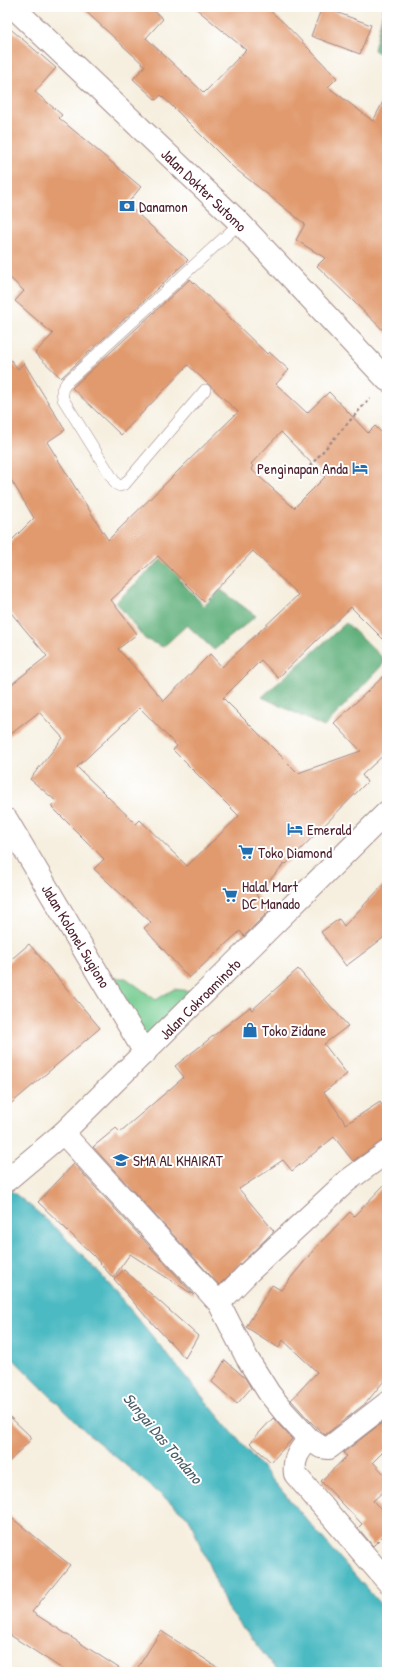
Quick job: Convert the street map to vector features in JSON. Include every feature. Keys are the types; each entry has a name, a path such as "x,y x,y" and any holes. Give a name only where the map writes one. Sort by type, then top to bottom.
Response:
{"street":[{"name":"Jalan Dokter Sutomo","path":"13,7 240,223 387,380"},
{"name":"Jalan Cokroaminoto","path":"13,1174 63,1134 387,812"},
{"name":"Jalan Kolonel Sugiono","path":"7,820 145,1053"},
{"path":"63,1134 219,1303 247,1358 269,1393 309,1439 321,1447 329,1448 387,1404"},
{"path":"219,1303 249,1272 347,1181 387,1152"},
{"path":"309,1439 296,1454 293,1464 295,1474 387,1581"}],"lane":[{"path":"205,390 125,484 120,486 116,484 63,399 62,390 67,382 240,223"}],"path":[{"path":"302,475 387,380"}],"green space":[{"path":"384,7 387,7 387,58 374,50"},
{"path":"169,552 186,570 179,579 204,606 221,590 256,616 214,650 187,625 163,647 145,639 116,602"},
{"path":"346,623 386,661 324,727 262,697"},
{"path":"113,978 126,978 156,1000 174,989 199,992 153,1036 140,1035"}],"water":[{"name":"Sungai Das Tondano","path":"7,1188 57,1229 102,1276 260,1465 387,1612 387,1672 278,1672 227,1608 189,1518 87,1433 7,1353"}],"building":[{"path":"81,7 150,7 163,19 146,38 204,93 246,50 194,7 266,7 284,23 337,78 328,87 373,121 387,94 387,334 317,266 325,258 296,240 305,224 233,167 161,95 156,100 133,79 145,66"},
{"path":"322,7 371,25 360,54 311,36"},
{"path":"7,26 56,68 35,92 62,115 59,118 141,187 127,204 188,260 61,378 35,353 53,334 15,301 24,291 7,275"},
{"path":"190,279 267,354 269,352 289,370 276,384 307,413 329,392 368,433 375,426 387,438 387,643 351,607 278,678 261,660 223,698 298,773 361,751 334,723 387,673 387,752 362,775 367,782 286,864 285,863 256,895 270,910 244,936 240,931 189,978 144,928 151,922 94,869 104,859 51,806 56,801 30,779 63,738 39,712 7,737 7,688 47,656 7,608 7,545 34,518 7,473 7,355 18,369 24,363 65,430 47,442 108,540 238,412 188,365 121,435 72,388","holes":["281,432 325,477 294,508 251,469 253,466 251,464","253,551 298,595 222,667 210,654 164,701 118,649 137,634 111,600 158,556 204,602","140,708 177,746 173,750 239,816 187,866 140,820 136,824 77,767"]},
{"path":"387,881 387,935 346,966 321,932 339,919 344,926"},
{"path":"29,944 100,1028 7,1107 7,963"},
{"path":"298,969 348,1026 324,1044 347,1074 324,1092 346,1124 380,1102 387,1113 387,1138 353,1161 334,1137 292,1171 283,1160 239,1189 274,1231 219,1285 93,1147 116,1128 120,1132 184,1077 175,1066 250,1007 252,1010"},
{"path":"74,1164 194,1295 130,1254 113,1278 94,1256 38,1202"},
{"path":"387,1182 387,1377 366,1403 325,1435 291,1400 317,1372 283,1340 279,1348 246,1327 272,1285 281,1290 317,1246 350,1212 354,1216"},
{"path":"124,1270 198,1336 185,1358 141,1311 114,1279"},
{"path":"225,1360 245,1378 251,1388 237,1404 212,1382"},
{"path":"7,1414 32,1438 7,1464"},
{"path":"273,1418 292,1439 271,1462 250,1443"},
{"path":"384,1421 387,1425 387,1448 373,1462 387,1477 387,1488 373,1501 387,1515 387,1532 373,1546 358,1528 362,1524 321,1481 347,1456 343,1453"},
{"path":"7,1514 70,1565 32,1612 125,1672 67,1672 7,1633"},
{"path":"161,1631 225,1672 135,1672"}],"place":[{"name":"Danamon","path":"127,206"},
{"name":"Penginapan Anda","path":"360,468"},
{"name":"Emerald","path":"295,829"},
{"name":"Toko Diamond","path":"246,852"},
{"name":"Halal Mart DC Manado","path":"230,895"},
{"name":"Toko Zidane","path":"250,1030"},
{"name":"SMA AL KHAIRAT","path":"121,1160"}]}
